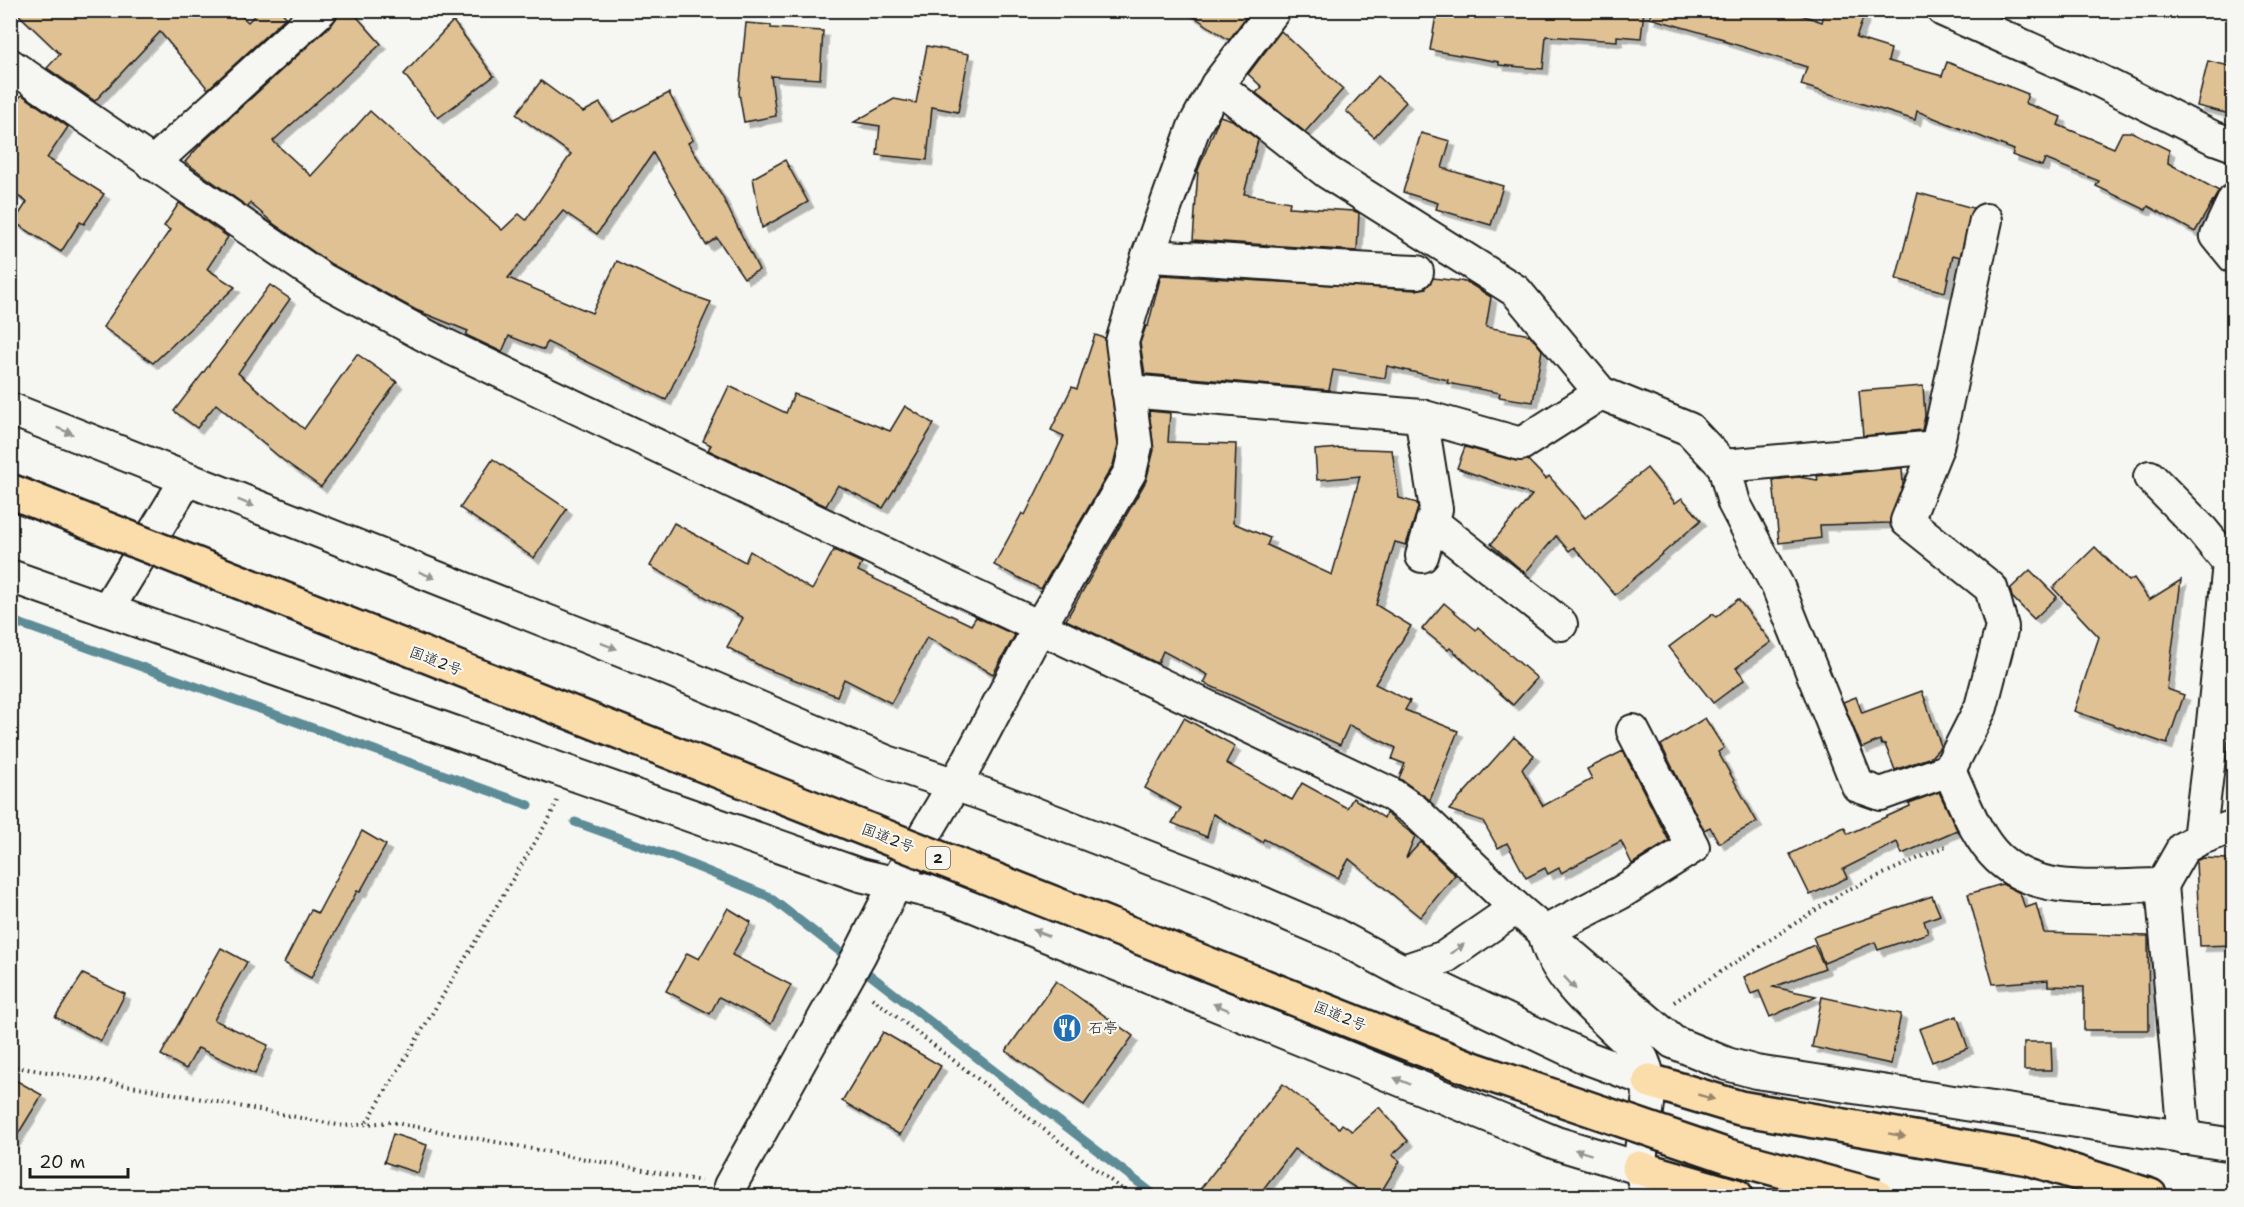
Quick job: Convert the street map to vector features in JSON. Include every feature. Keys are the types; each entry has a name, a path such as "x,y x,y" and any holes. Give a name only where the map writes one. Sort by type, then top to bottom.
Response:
{"highway":[{"name":"国道2号","path":"10,491 1473,1069 1728,1156 1876,1197"},
{"path":"1650,1081 1740,1107 2029,1158 2150,1197"},
{"path":"1645,1182 1736,1197"}],"street":[{"path":"152,164 321,10"},
{"path":"729,1186 1040,626 1130,472 1136,446 1122,342 1148,256 1194,127 1217,85 1274,10"},
{"path":"1943,10 2084,73 2212,137 2234,145"},
{"path":"10,65 322,279 430,338 1389,793 1415,811 1465,856 1516,908 1673,1041 1718,1061 1756,1072 2234,1145"},
{"path":"1217,85 1327,172 1516,291 1601,393 1689,429 1724,466 1734,503 1778,587 1858,786 1881,794 1949,770 1980,706 2002,627 1991,588 1907,521 1937,447 1986,220"},
{"path":"2234,200 2217,236 2234,257"},
{"path":"1148,256 1222,259 1319,269 1417,272"},
{"path":"1128,391 1421,416 1521,444 1601,393"},
{"path":"10,409 668,669 888,762 954,784 1222,886 1334,934 1403,971 1585,1057 1650,1081"},
{"path":"1421,416 1436,509 1422,556"},
{"path":"1724,466 1937,447"},
{"path":"2150,477 2202,530 2229,562 2199,839"},
{"path":"107,610 186,479"},
{"path":"1432,522 1561,624"},
{"path":"10,576 860,875 952,897 1556,1143 1645,1182 1650,1081 1647,1066 1638,1052 1564,978 1550,956 1545,932"},
{"path":"1545,932 1620,892 1693,847 1633,730"},
{"path":"1949,770 1979,831 1998,858 2024,878 2053,885 2162,885"},
{"path":"2184,1138 2162,885 2183,848 2199,839 2234,826"},
{"path":"1403,971 1445,957 1516,908"}],"path":[{"path":"366,1123 550,817 569,772"},
{"path":"1648,1019 1845,891 1979,831"},
{"path":"852,967 1131,1197"},
{"path":"10,1066 343,1126 391,1122 729,1186"}],"building":[{"path":"14,10 235,10 248,22 260,10 280,10 286,17 208,89 160,32 95,101 47,68 60,54"},
{"path":"338,10 351,10 381,44 273,141 311,176 370,111 502,230 519,214 526,220 571,154 516,114 541,81 583,112 600,103 612,122 669,93 693,140 688,143 722,196 759,270 744,278 717,238 706,245 653,153 597,234 563,211 508,278 592,313 617,261 679,291 711,302 666,400 547,342 544,350 509,336 502,352 466,335 468,331 416,310 331,264 274,224 250,203 248,207 185,162 202,143 333,23"},
{"path":"1184,10 1251,10 1229,40"},
{"path":"1437,10 1644,10 1641,38 1617,36 1617,41 1546,36 1543,69 1499,65 1499,62 1430,50"},
{"path":"1651,10 1787,10 1822,22 1825,10 1866,10 1856,38 1891,49 1888,61 1942,76 1947,62 2028,94 2025,103 2061,117 2058,125 2114,148 2122,132 2132,132 2169,150 2168,163 2219,191 2195,232 2148,206 2146,210 2096,186 2099,181 2045,159 2042,166 2012,155 2014,150 1917,111 1915,120 1801,85 1807,67 1724,41 1724,39 1650,18"},
{"path":"453,21 494,76 438,118 404,74"},
{"path":"746,23 771,25 771,28 823,31 820,79 771,76 776,116 744,122 739,93"},
{"path":"1281,31 1343,89 1305,132 1256,93 1262,87 1248,74"},
{"path":"927,46 969,54 958,112 932,107 927,160 877,155 880,126 854,122 894,99 916,103"},
{"path":"2208,61 2234,67 2234,115 2197,106"},
{"path":"1378,76 1406,102 1374,137 1346,111"},
{"path":"22,95 68,127 47,158 104,194 84,224 80,222 61,252 14,222 27,202 10,191 10,106"},
{"path":"1220,116 1232,120 1258,140 1244,194 1290,202 1289,207 1359,213 1357,251 1193,240 1198,170"},
{"path":"1421,133 1450,141 1442,168 1503,186 1491,225 1436,209 1438,203 1403,192"},
{"path":"785,160 808,202 762,228 753,178"},
{"path":"1918,193 1973,208 1960,257 1953,255 1945,292 1896,279"},
{"path":"179,203 228,237 207,269 235,287 153,363 103,327 170,230 164,226"},
{"path":"1161,275 1416,290 1426,288 1433,278 1467,282 1491,297 1486,327 1530,335 1542,350 1533,402 1499,397 1500,393 1447,383 1448,380 1387,366 1385,378 1333,370 1329,390 1145,374 1140,343 1146,326 1148,326"},
{"path":"270,285 290,299 238,373 304,429 357,354 397,382 321,487 283,460 216,404 197,428 174,411"},
{"path":"1095,335 1105,338 1118,445 1113,465 1041,589 994,565 1022,513 1025,515 1064,436 1051,430 1072,387 1077,389"},
{"path":"729,386 786,413 794,394 890,431 905,406 934,424 883,508 838,485 826,506 708,450 711,445 703,441"},
{"path":"1923,386 1925,416 1922,430 1863,436 1859,391"},
{"path":"1149,411 1170,413 1168,442 1236,444 1233,523 1270,538 1267,545 1332,575 1360,476 1317,480 1315,450 1340,448 1392,450 1399,498 1417,503 1418,508 1406,545 1395,542 1376,605 1411,626 1375,684 1410,701 1405,710 1458,731 1430,800 1399,778 1405,764 1392,759 1396,748 1349,725 1340,745 1204,683 1208,675 1163,651 1158,663 1066,620 1146,481 1154,450"},
{"path":"1465,447 1516,461 1528,460 1546,479 1549,476 1585,518 1647,468 1675,503 1682,498 1701,520 1615,595 1574,547 1569,551 1556,536 1525,573 1491,544 1532,495 1457,468"},
{"path":"493,459 567,509 534,558 460,508"},
{"path":"1902,468 1903,484 1890,523 1820,525 1821,538 1779,543 1773,480 1798,477 1818,480 1817,476"},
{"path":"674,523 745,562 750,551 812,590 834,550 862,563 858,571 971,625 976,617 1015,635 993,674 927,637 891,703 844,679 837,696 762,667 727,647 743,618 650,566"},
{"path":"2095,547 2129,581 2134,578 2149,600 2181,580 2167,689 2184,695 2167,744 2074,711 2099,637 2053,588"},
{"path":"2030,570 2057,597 2034,619 2012,597 2010,589"},
{"path":"1738,599 1771,642 1736,668 1745,679 1713,703 1669,647 1713,614 1716,617"},
{"path":"1444,603 1476,630 1478,627 1537,678 1513,705 1450,648 1448,650 1422,629"},
{"path":"1922,691 1941,746 1931,757 1895,770 1885,744 1882,745 1880,740 1862,748 1843,702 1856,697 1862,713"},
{"path":"1184,718 1235,746 1226,763 1292,800 1302,783 1347,808 1353,798 1384,818 1386,813 1415,836 1406,858 1421,842 1455,875 1420,917 1349,859 1338,878 1264,839 1262,842 1213,814 1207,837 1172,823 1181,808 1145,788"},
{"path":"1705,718 1724,748 1718,752 1757,822 1719,843 1710,827 1704,830 1661,745"},
{"path":"1514,737 1534,755 1522,769 1543,806 1592,779 1587,769 1623,751 1669,841 1632,864 1621,841 1561,873 1559,868 1548,874 1545,868 1526,878 1507,843 1498,848 1483,821 1449,810"},
{"path":"1939,792 1957,830 1902,854 1897,842 1843,869 1847,878 1810,895 1790,854 1844,827 1848,834 1910,806 1909,803"},
{"path":"362,831 386,845 360,892 357,891 311,978 284,963 311,910 318,913"},
{"path":"2202,858 2228,859 2228,902 2234,901 2234,945 2200,946 2196,861"},
{"path":"2002,884 2020,893 2025,908 2036,904 2044,933 2148,936 2149,1030 2084,1030 2084,987 2048,986 2048,980 1993,984 1968,894"},
{"path":"1932,896 1940,915 1924,921 1928,933 1878,950 1875,942 1824,963 1813,937"},
{"path":"728,908 751,922 732,955 791,985 771,1024 719,997 710,1014 666,991 687,953 699,959"},
{"path":"1814,945 1825,968 1773,987 1816,996 1770,1017 1759,991 1751,994 1744,977"},
{"path":"221,948 247,962 214,1020 268,1045 255,1074 198,1048 186,1069 161,1055"},
{"path":"83,974 125,994 101,1041 55,1017"},
{"path":"1056,981 1133,1036 1084,1105 1006,1051"},
{"path":"1822,997 1901,1014 1891,1064 1812,1047"},
{"path":"1957,1016 1968,1048 1932,1062 1919,1029"},
{"path":"883,1032 941,1066 900,1135 842,1101"},
{"path":"2024,1042 2051,1042 2052,1070 2024,1070"},
{"path":"10,1077 42,1095 10,1147"},
{"path":"1283,1084 1339,1128 1342,1124 1352,1131 1379,1107 1408,1141 1392,1155 1400,1161 1378,1197 1370,1197 1294,1149 1257,1197 1194,1197"},
{"path":"393,1134 427,1145 418,1173 384,1162"}],"waterway":[{"path":"10,620 529,805"},
{"path":"575,822 675,858 768,896 1156,1196"}],"place":[{"name":"石亭","path":"1067,1028"}]}
